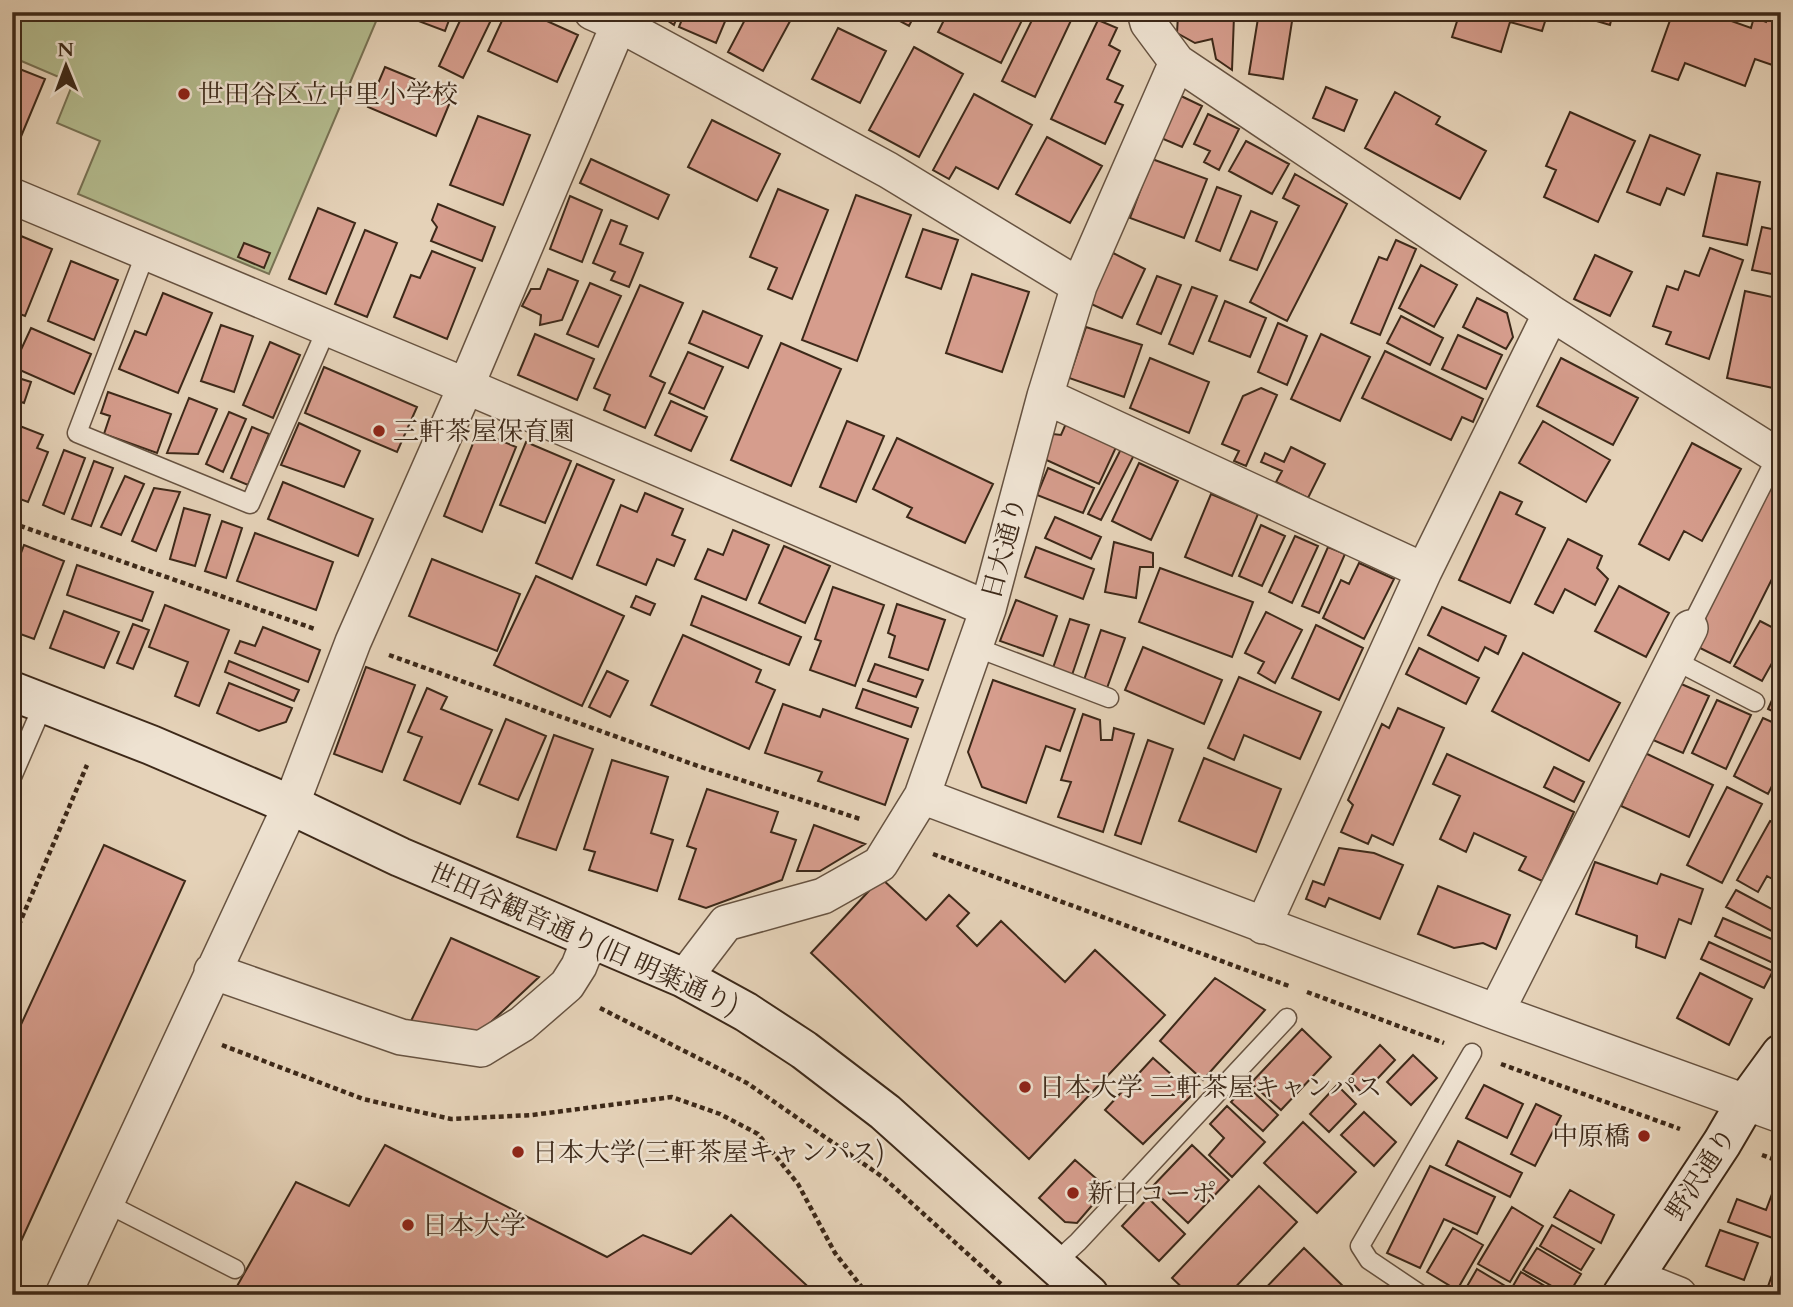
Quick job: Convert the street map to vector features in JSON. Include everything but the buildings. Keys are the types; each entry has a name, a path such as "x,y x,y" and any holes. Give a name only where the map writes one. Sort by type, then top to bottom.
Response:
{"street":[{"path":"1145,12 1148,23 1177,62 1551,313 1779,457"},
{"path":"63,1295 291,805 354,642 466,386 612,16 888,170 1079,286"},
{"name":"日大通り","path":"684,978 726,923 823,896 880,864 922,796 988,609 1045,396 1079,286 1177,62"},
{"path":"12,196 988,609"},
{"path":"1263,926 1424,571 1551,313"},
{"path":"1045,396 1424,571"},
{"path":"1496,1013 1690,628"},
{"name":"世田谷観音通り(旧 明薬通り)","path":"28,697 151,745 291,805 400,857 684,978 746,1012 804,1050 885,1112 1089,1295"},
{"path":"922,796 1496,1013 1781,1115"},
{"path":"212,971 401,1037 481,1049 522,1024 567,985 579,966 590,938"},
{"name":"野沢通り","path":"1628,1286 1746,1102 1781,1054"},
{"path":"1628,1286 1679,1295"}],"lane":[{"path":"146,252 77,433 250,504 327,328"},
{"path":"1690,628 1779,457"},
{"path":"975,647 1109,698"},
{"path":"1674,660 1755,702"},
{"path":"12,776 28,697"},
{"path":"1054,1264 1078,1242 1287,1018"},
{"path":"1421,1295 1369,1260 1360,1246 1472,1053"},
{"path":"106,1203 235,1269"}],"path":[{"path":"12,941 87,764"},
{"path":"588,1002 747,1083 782,1107 884,1178 1013,1295"},
{"path":"227,1033 221,1045 363,1099 451,1119 532,1115 672,1097 720,1114 758,1135 798,1184 835,1253 868,1295"}],"green space":[{"name":"世田谷区立中里小学校","path":"22,12 380,12 269,274 78,194 100,141 57,123 73,83 12,57 12,34"}],"place":[{"name":"世田谷区立中里小学校","path":"184,94"},
{"name":"三軒茶屋保育園","path":"379,431"},
{"name":"日本大学 三軒茶屋キャンパス","path":"1025,1087"},
{"name":"中原橋","path":"1644,1136"},
{"name":"日本大学(三軒茶屋キャンパス)","path":"518,1152"},
{"name":"新日コーポ","path":"1073,1193"},
{"name":"日本大学","path":"408,1225"}]}
